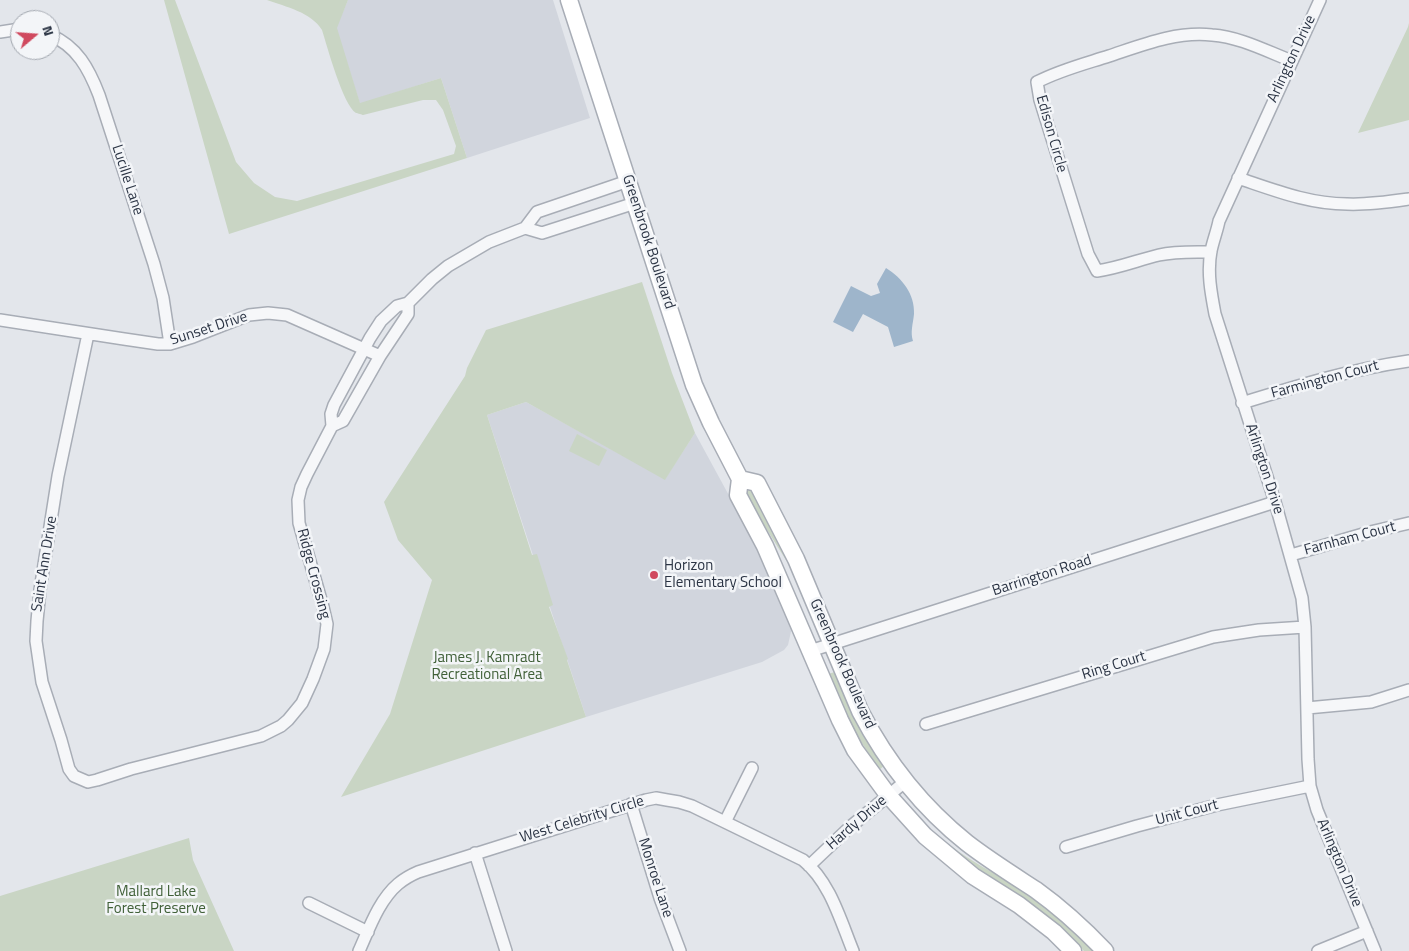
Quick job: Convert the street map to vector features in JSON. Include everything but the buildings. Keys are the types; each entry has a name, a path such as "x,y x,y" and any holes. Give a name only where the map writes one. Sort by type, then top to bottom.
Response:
{"main road":[{"name":"Greenbrook Boulevard","path":"569,0 694,385 740,479 738,495 768,554 840,720 855,750 888,795 925,836 973,876 1054,932 1074,951"},
{"name":"Greenbrook Boulevard","path":"740,479 757,483 796,559 850,690 872,734 906,781 951,829 983,855 1058,907 1105,951"}],"street":[{"name":"Arlington Drive","path":"1320,0 1219,221 1211,252 1210,282 1214,314 1275,502 1302,598 1306,627 1310,786 1317,810 1376,951"},
{"name":"Edison Circle","path":"1211,252 1167,253 1116,268 1097,271 1088,254 1040,100 1037,82 1054,73 1172,36 1191,34 1212,35 1238,40 1292,61"},
{"name":"Lucille Lane","path":"60,40 81,58 93,79 99,95 154,264 163,298 170,344"},
{"path":"1238,178 1284,194 1325,203 1370,204 1409,200"},
{"name":"Ridge Crossing","path":"88,782 131,769 261,736 281,726 288,720 302,703 313,679 324,649 327,624 299,524 298,500 301,486 332,426 331,414 334,405 380,321 397,306 408,303 432,279 461,257 489,242 525,228 537,212 628,181"},
{"name":"Ridge Crossing","path":"525,228 542,233 635,203"},
{"name":"Ridge Crossing","path":"332,426 343,421 380,356 408,314 408,303"},
{"name":"Sunset Drive","path":"0,320 151,343 170,344 249,315 268,313 296,318 380,356"},
{"name":"Saint Ann Drive","path":"88,334 58,476 40,590 36,621 36,641 42,682 69,770 74,776 88,782"},
{"name":"Farmington Court","path":"1242,403 1322,379 1367,368 1409,361"},
{"name":"Barrington Road","path":"810,651 1275,502"},
{"name":"Farnham Court","path":"1291,555 1370,532 1409,523"},
{"name":"Ring Court","path":"926,724 1213,637 1250,631 1306,627"},
{"path":"1307,708 1371,702 1409,690"},
{"path":"725,822 752,768"},
{"name":"Hardy Drive","path":"809,866 850,827 906,781"},
{"name":"Unit Court","path":"1066,847 1217,805 1310,786"},
{"name":"West Celebrity Circle","path":"359,951 382,905 397,885 406,878 475,853 631,804 656,798 679,802 725,822 795,856 809,866 826,888 854,951"},
{"name":"Monroe Lane","path":"631,804 660,898 680,951"},
{"path":"475,853 506,951"},
{"path":"309,903 368,932"},
{"path":"1318,951 1367,931"}],"shaded area":[{"path":"348,0 553,0 590,118 467,158 441,78 360,104 336,28"},
{"name":"Horizon Elementary School","path":"526,402 665,479 695,433 757,547 792,627 788,645 784,650 762,662 586,717 487,415"}],"green space":[{"path":"164,0 175,0 236,162 254,183 275,197 297,201 454,154 456,146 443,110 436,100 423,100 363,115 356,113 351,108 341,87 322,30 305,14 267,0 348,0 337,28 360,103 441,78 467,158 229,234"},
{"path":"1409,23 1409,120 1358,133 1408,27"},
{"name":"James J. Kamradt Recreational Area","path":"642,282 672,373 695,433 665,480 526,402 487,415 532,555 537,554 553,605 549,607 586,717 341,797 390,714 432,580 398,540 384,502 465,376 467,368 486,330"},
{"path":"577,434 607,450 599,466 569,451"},
{"path":"751,489 790,564 789,565 744,493"},
{"path":"835,672 885,765 879,770 848,721 828,674"},
{"name":"Mallard Lake Forest Preserve","path":"189,838 193,860 234,951 0,951 0,896"},
{"path":"950,845 1039,902 1095,951 1084,951 948,847"}],"water":[{"path":"886,268 906,287 914,307 913,341 894,347 888,327 863,314 853,332 833,322 851,286 871,296 880,293 877,284"}],"place":[{"name":"Horizon Elementary School","path":"654,575"}]}
